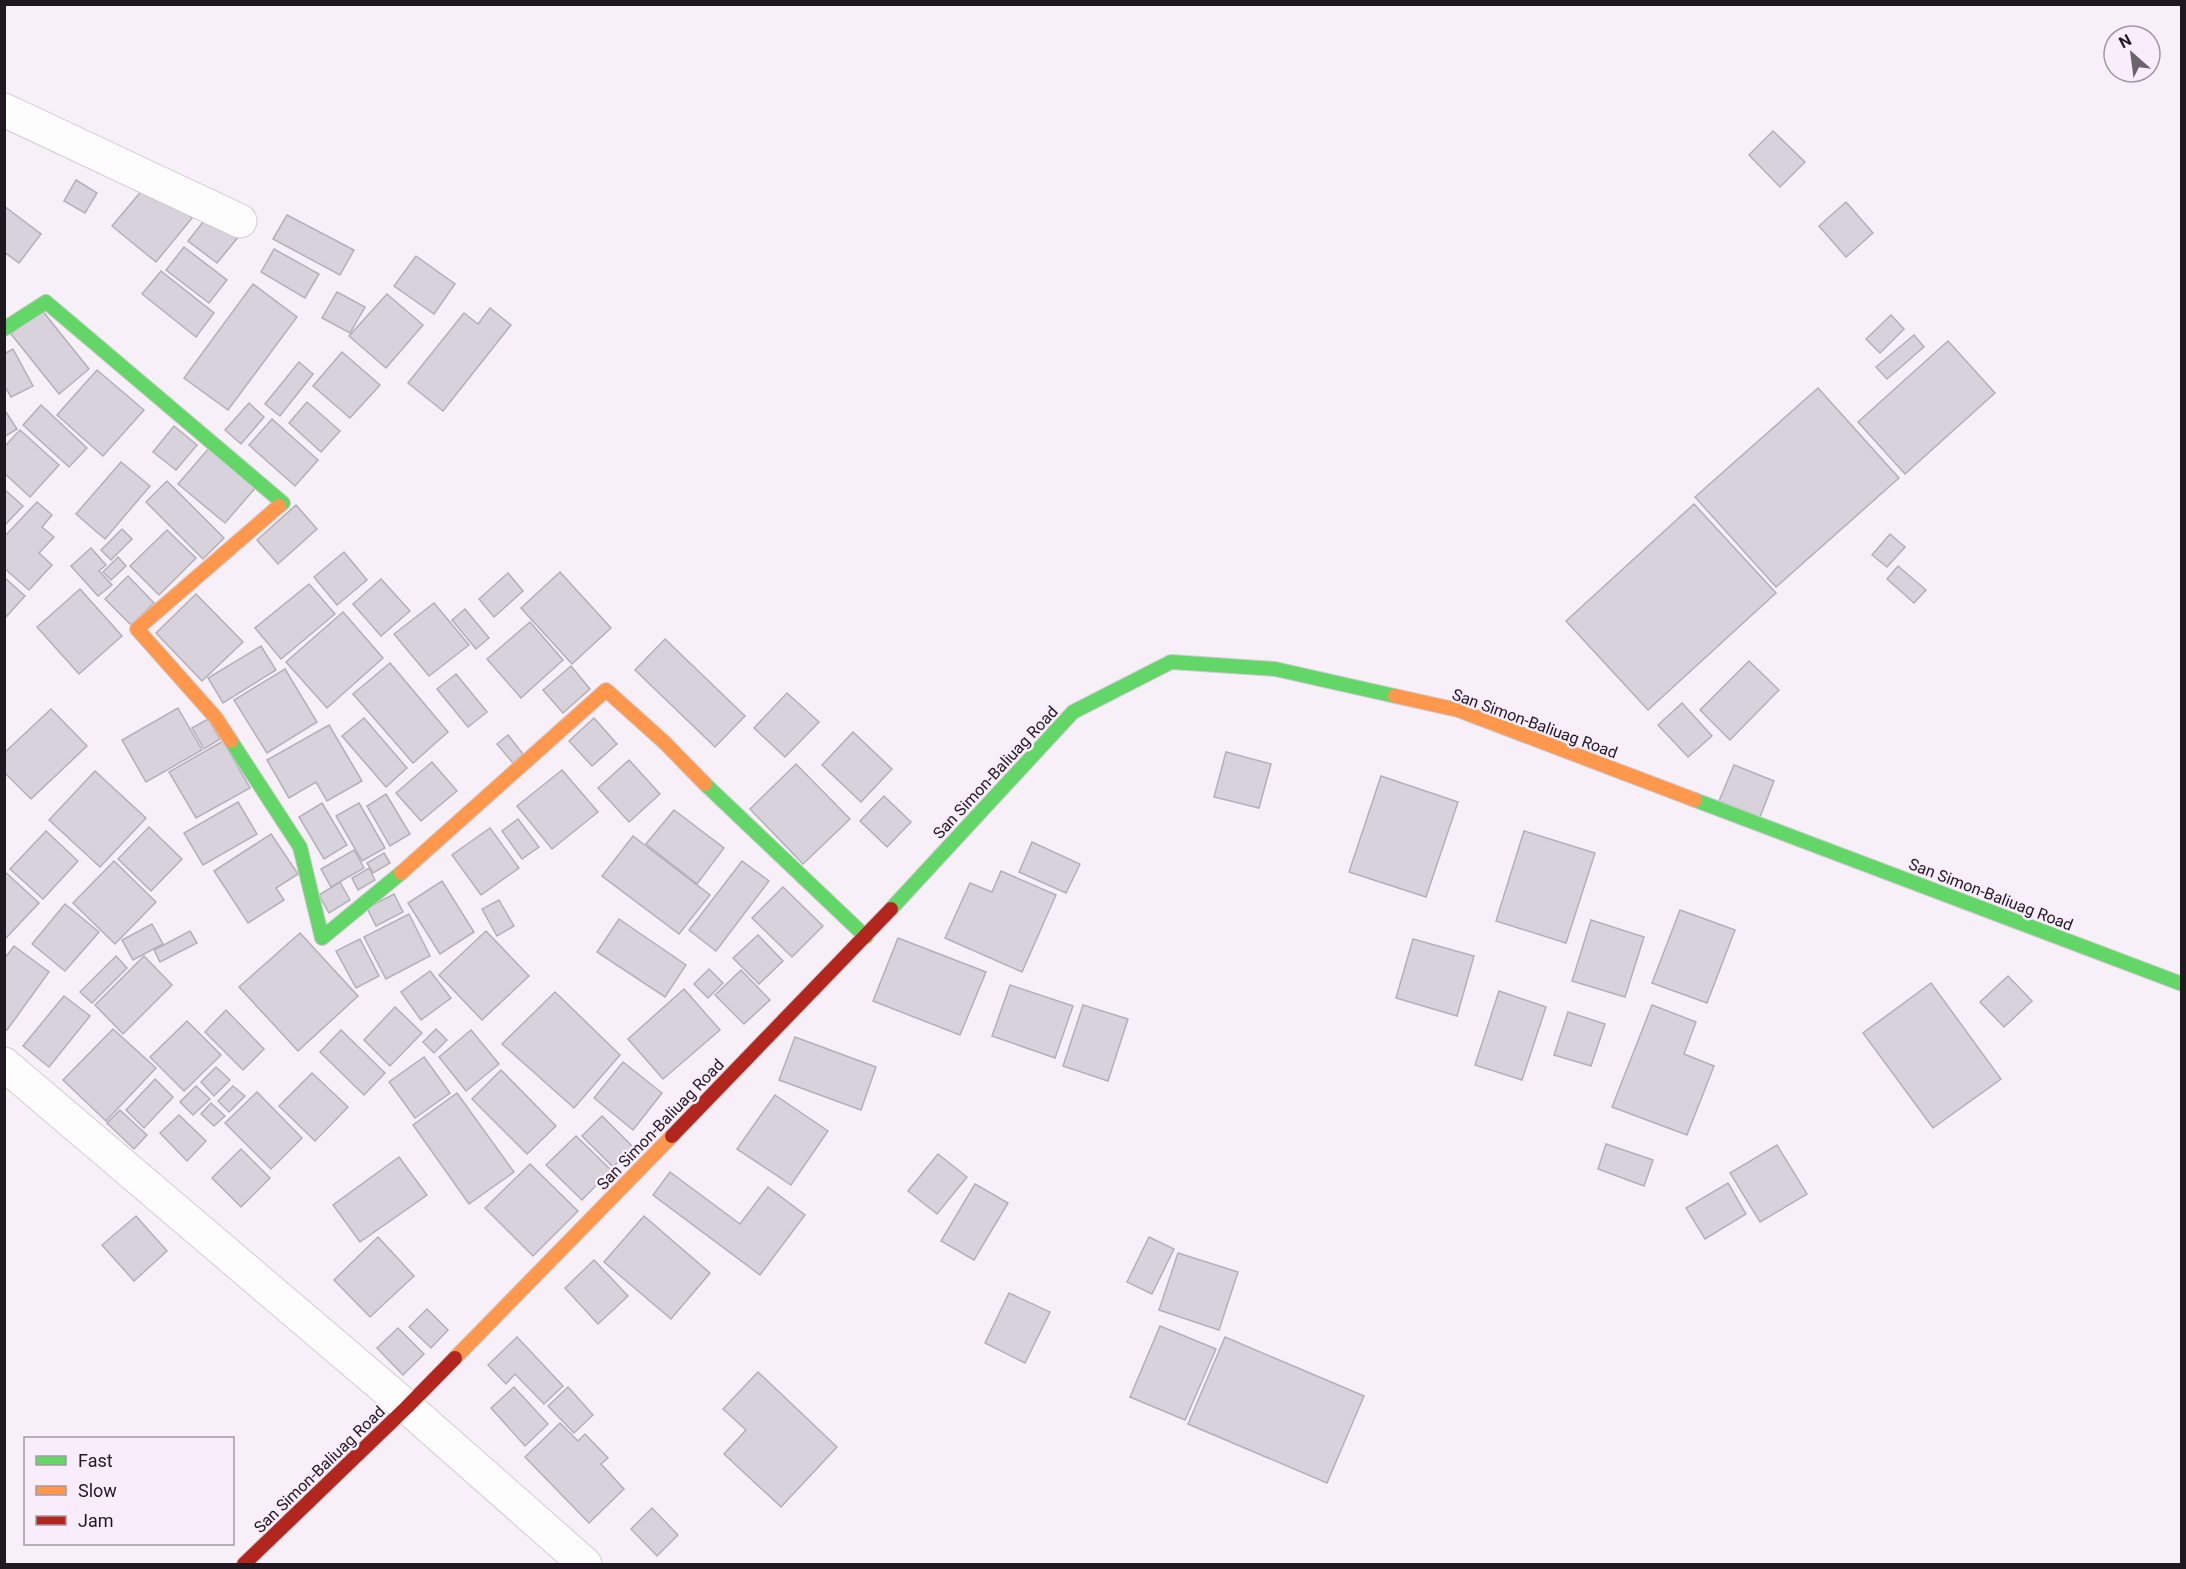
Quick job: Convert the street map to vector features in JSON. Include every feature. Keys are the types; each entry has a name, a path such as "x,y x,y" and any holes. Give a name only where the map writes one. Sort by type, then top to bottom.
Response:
{"main road":[{"path":"4,329 46,303 283,503 137,629 216,718 300,847 322,938 429,850 606,690 664,742 723,802 866,937"},
{"name":"San Simon-Baliuag Road","path":"244,1564 407,1407 866,937 1073,712 1171,662 1275,669 1458,710 2181,984"}],"street":[{"path":"4,110 240,221"},
{"path":"4,1064 407,1407 585,1564"}],"building":[{"path":"1773,131 1805,162 1780,187 1749,155"},
{"path":"76,180 97,193 85,213 64,201"},
{"path":"149,182 192,218 156,262 112,226"},
{"path":"1846,202 1873,233 1846,257 1819,226"},
{"path":"4,206 41,234 19,263 4,252"},
{"path":"210,213 239,236 217,263 188,241"},
{"path":"287,215 354,250 340,275 273,239"},
{"path":"184,247 227,280 209,303 166,270"},
{"path":"274,249 319,274 305,298 261,272"},
{"path":"416,256 455,284 434,314 394,286"},
{"path":"161,271 214,313 196,337 142,294"},
{"path":"253,284 297,317 228,410 184,378"},
{"path":"337,292 365,307 350,333 322,318"},
{"path":"387,294 423,325 386,368 349,336"},
{"path":"490,308 511,325 443,411 408,383 464,313 478,324"},
{"path":"41,309 89,369 59,394 11,334"},
{"path":"1891,315 1904,329 1880,353 1866,339"},
{"path":"1914,335 1924,347 1887,379 1876,367"},
{"path":"1948,341 1995,393 1905,474 1858,422"},
{"path":"13,349 33,386 11,397 4,385 4,354"},
{"path":"342,352 380,385 350,418 313,386"},
{"path":"299,362 313,374 280,416 265,404"},
{"path":"97,370 144,410 103,456 57,415"},
{"path":"1818,388 1899,478 1776,587 1695,497"},
{"path":"307,402 340,431 321,452 289,423"},
{"path":"249,403 264,417 241,444 225,430"},
{"path":"41,405 87,448 69,467 23,425"},
{"path":"4,409 17,429 4,437"},
{"path":"272,419 318,460 295,486 249,445"},
{"path":"174,426 197,445 176,470 153,452"},
{"path":"20,430 59,465 30,497 4,473 4,447"},
{"path":"210,447 256,487 225,523 178,484"},
{"path":"121,462 150,486 105,539 76,514"},
{"path":"167,481 224,538 203,559 146,502"},
{"path":"4,489 23,506 4,526"},
{"path":"37,502 52,515 42,527 54,537 39,553 52,565 29,590 4,568 4,537"},
{"path":"1694,504 1776,593 1648,710 1566,621"},
{"path":"296,505 317,529 278,564 257,540"},
{"path":"122,529 132,539 111,560 101,550"},
{"path":"167,530 196,558 159,595 130,566"},
{"path":"1890,534 1905,547 1887,567 1872,555"},
{"path":"91,548 106,565 99,571 112,585 98,596 71,566"},
{"path":"344,552 367,580 337,605 314,577"},
{"path":"118,557 126,566 111,580 103,572"},
{"path":"1898,566 1926,590 1914,603 1887,579"},
{"path":"560,572 611,628 572,664 521,608"},
{"path":"508,573 523,591 494,617 479,599"},
{"path":"128,576 154,603 131,625 105,599"},
{"path":"4,577 25,596 4,619"},
{"path":"381,579 410,611 381,636 353,604"},
{"path":"309,584 335,614 281,659 255,628"},
{"path":"80,589 122,636 79,674 37,627"},
{"path":"196,594 243,642 202,681 156,633"},
{"path":"434,603 469,645 429,676 394,634"},
{"path":"465,609 489,638 476,649 452,620"},
{"path":"343,612 383,658 327,708 286,662"},
{"path":"530,622 563,660 521,698 487,659"},
{"path":"665,639 745,716 715,747 635,670"},
{"path":"261,646 276,670 223,703 208,678"},
{"path":"1749,661 1779,690 1730,740 1700,710"},
{"path":"390,663 448,732 413,763 353,694"},
{"path":"571,666 590,689 563,713 543,690"},
{"path":"285,669 317,722 267,753 234,700"},
{"path":"456,674 487,712 468,727 437,689"},
{"path":"787,693 819,722 785,757 754,728"},
{"path":"1682,703 1712,736 1688,757 1658,725"},
{"path":"178,708 202,750 146,782 122,740"},
{"path":"51,709 87,746 31,799 4,772 4,753"},
{"path":"364,718 407,768 386,787 342,736"},
{"path":"594,718 617,744 592,766 569,741"},
{"path":"208,719 220,739 204,749 192,728"},
{"path":"329,725 362,781 327,801 316,782 289,798 267,760"},
{"path":"853,732 892,769 861,802 822,765"},
{"path":"508,735 523,754 513,763 497,744"},
{"path":"223,741 250,788 196,818 169,772"},
{"path":"1226,752 1271,764 1259,808 1214,797"},
{"path":"629,760 660,794 629,822 598,788"},
{"path":"432,762 457,791 421,821 396,793"},
{"path":"796,764 850,819 803,864 750,809"},
{"path":"1734,765 1774,781 1760,817 1719,801"},
{"path":"562,770 598,812 552,849 517,806"},
{"path":"95,771 146,818 100,867 49,820"},
{"path":"1381,776 1458,802 1426,897 1349,872"},
{"path":"386,794 410,834 390,846 367,806"},
{"path":"884,796 911,822 887,847 860,821"},
{"path":"238,802 257,834 203,865 184,833"},
{"path":"322,803 347,845 324,859 299,817"},
{"path":"359,803 385,848 362,861 336,816"},
{"path":"674,810 724,848 697,884 646,844"},
{"path":"518,819 539,847 522,859 502,831"},
{"path":"149,827 182,859 151,891 118,859"},
{"path":"490,828 519,868 481,895 452,855"},
{"path":"46,831 78,861 43,899 10,869"},
{"path":"1524,831 1595,853 1566,943 1496,921"},
{"path":"271,834 298,874 276,888 284,900 248,923 214,871"},
{"path":"633,836 710,895 679,934 602,876"},
{"path":"1032,842 1080,864 1066,893 1019,872"},
{"path":"354,850 364,868 331,887 321,869"},
{"path":"384,853 390,863 373,873 367,863"},
{"path":"114,861 156,902 115,944 73,903"},
{"path":"742,861 769,881 716,951 689,930"},
{"path":"369,868 375,880 358,890 352,878"},
{"path":"4,871 39,903 4,940"},
{"path":"1001,871 1056,895 1022,972 945,938 970,883 992,892"},
{"path":"442,881 474,932 440,954 408,903"},
{"path":"340,882 350,900 329,913 319,895"},
{"path":"783,887 823,926 792,957 752,918"},
{"path":"394,894 403,912 376,926 367,908"},
{"path":"499,900 514,926 497,936 482,909"},
{"path":"65,904 99,932 65,971 32,944"},
{"path":"1680,910 1735,930 1707,1003 1652,983"},
{"path":"409,914 430,956 386,979 364,937"},
{"path":"619,919 686,965 665,997 597,952"},
{"path":"1591,920 1644,937 1625,997 1572,981"},
{"path":"152,924 163,944 133,960 122,940"},
{"path":"190,931 197,943 160,962 154,950"},
{"path":"486,931 529,976 482,1020 439,975"},
{"path":"300,933 358,996 298,1051 239,987"},
{"path":"758,935 783,961 759,984 733,958"},
{"path":"898,938 986,972 960,1035 873,1001"},
{"path":"360,939 379,976 356,988 336,951"},
{"path":"1413,939 1474,956 1457,1016 1396,998"},
{"path":"14,946 49,972 7,1030 4,1028 4,959"},
{"path":"116,956 127,968 92,1003 80,992"},
{"path":"144,956 172,985 123,1034 95,1005"},
{"path":"709,969 723,983 708,998 694,984"},
{"path":"741,970 770,1000 744,1024 715,995"},
{"path":"430,971 451,998 421,1020 401,992"},
{"path":"2008,976 2032,1001 2004,1027 1980,1002"},
{"path":"1931,983 2001,1079 1933,1128 1863,1033"},
{"path":"1010,985 1073,1006 1055,1058 992,1036"},
{"path":"684,989 720,1030 663,1079 628,1039"},
{"path":"1499,991 1546,1007 1522,1080 1475,1065"},
{"path":"555,992 620,1055 574,1108 502,1044"},
{"path":"64,996 90,1016 49,1067 23,1046"},
{"path":"1083,1005 1128,1019 1108,1081 1063,1066"},
{"path":"1652,1005 1696,1022 1684,1054 1714,1066 1687,1135 1612,1107"},
{"path":"395,1007 422,1033 390,1066 364,1040"},
{"path":"226,1010 264,1049 243,1070 205,1032"},
{"path":"1568,1012 1605,1024 1591,1066 1554,1055"},
{"path":"187,1021 221,1055 184,1091 150,1057"},
{"path":"113,1029 156,1068 106,1121 63,1080"},
{"path":"436,1029 447,1040 434,1053 423,1042"},
{"path":"341,1030 385,1073 364,1095 320,1052"},
{"path":"471,1030 499,1064 466,1091 439,1057"},
{"path":"795,1037 876,1067 861,1110 779,1080"},
{"path":"424,1057 450,1093 415,1118 389,1082"},
{"path":"623,1062 662,1093 633,1130 594,1098"},
{"path":"216,1067 230,1080 214,1096 201,1082"},
{"path":"501,1070 556,1126 527,1154 472,1099"},
{"path":"312,1073 348,1107 315,1141 279,1106"},
{"path":"155,1079 173,1097 144,1128 126,1110"},
{"path":"196,1086 210,1099 193,1115 180,1102"},
{"path":"233,1086 245,1096 229,1112 218,1101"},
{"path":"257,1092 302,1138 271,1169 225,1123"},
{"path":"457,1093 514,1172 469,1204 413,1125"},
{"path":"775,1095 828,1131 791,1185 737,1149"},
{"path":"211,1103 225,1116 214,1126 201,1114"},
{"path":"120,1110 147,1135 134,1149 107,1123"},
{"path":"179,1115 206,1141 187,1161 160,1133"},
{"path":"602,1116 633,1147 613,1167 582,1136"},
{"path":"576,1136 611,1170 582,1200 546,1165"},
{"path":"1606,1144 1653,1160 1644,1186 1598,1169"},
{"path":"1777,1145 1807,1194 1760,1222 1730,1173"},
{"path":"241,1149 270,1178 241,1207 212,1178"},
{"path":"938,1154 967,1177 937,1214 908,1191"},
{"path":"399,1157 427,1195 360,1242 333,1205"},
{"path":"530,1164 578,1211 533,1256 485,1208"},
{"path":"670,1172 740,1224 768,1187 805,1215 760,1275 653,1195"},
{"path":"1728,1183 1746,1214 1705,1239 1686,1208"},
{"path":"975,1184 1008,1203 974,1260 941,1241"},
{"path":"136,1216 167,1251 134,1281 102,1245"},
{"path":"644,1216 710,1273 671,1319 604,1262"},
{"path":"378,1237 414,1276 370,1317 334,1280"},
{"path":"1149,1237 1174,1249 1152,1294 1127,1282"},
{"path":"1178,1253 1238,1272 1219,1330 1159,1310"},
{"path":"594,1260 628,1296 598,1324 565,1288"},
{"path":"1009,1293 1050,1312 1025,1363 985,1343"},
{"path":"427,1309 448,1330 431,1348 409,1327"},
{"path":"1160,1326 1216,1349 1185,1420 1130,1397"},
{"path":"398,1328 424,1354 403,1375 377,1348"},
{"path":"517,1337 563,1386 544,1404 515,1374 506,1384 488,1365"},
{"path":"1225,1337 1364,1396 1327,1483 1188,1424"},
{"path":"758,1372 837,1447 781,1507 724,1454 746,1430 723,1409"},
{"path":"514,1387 548,1424 525,1446 491,1408"},
{"path":"568,1387 593,1415 574,1433 548,1406"},
{"path":"560,1423 578,1441 585,1434 608,1458 601,1464 624,1489 589,1523 525,1457"},
{"path":"652,1508 678,1535 657,1556 631,1529"}],"traffic: fast":[{"path":"4,329 46,302 283,503 279,506"},
{"path":"891,909 1073,712 1171,662 1275,669 1395,696"},
{"path":"231,741 300,847 322,938 401,873"},
{"path":"705,784 866,937"},
{"path":"1695,800 2182,984"}],"traffic: slow":[{"path":"231,741 216,718 137,629 279,506"},
{"path":"401,873 606,690 664,742 705,784"},
{"path":"1395,696 1458,710 1695,800"},
{"path":"455,1358 672,1136"}],"traffic: jam":[{"path":"672,1136 891,909"},
{"path":"244,1564 455,1358"}]}
